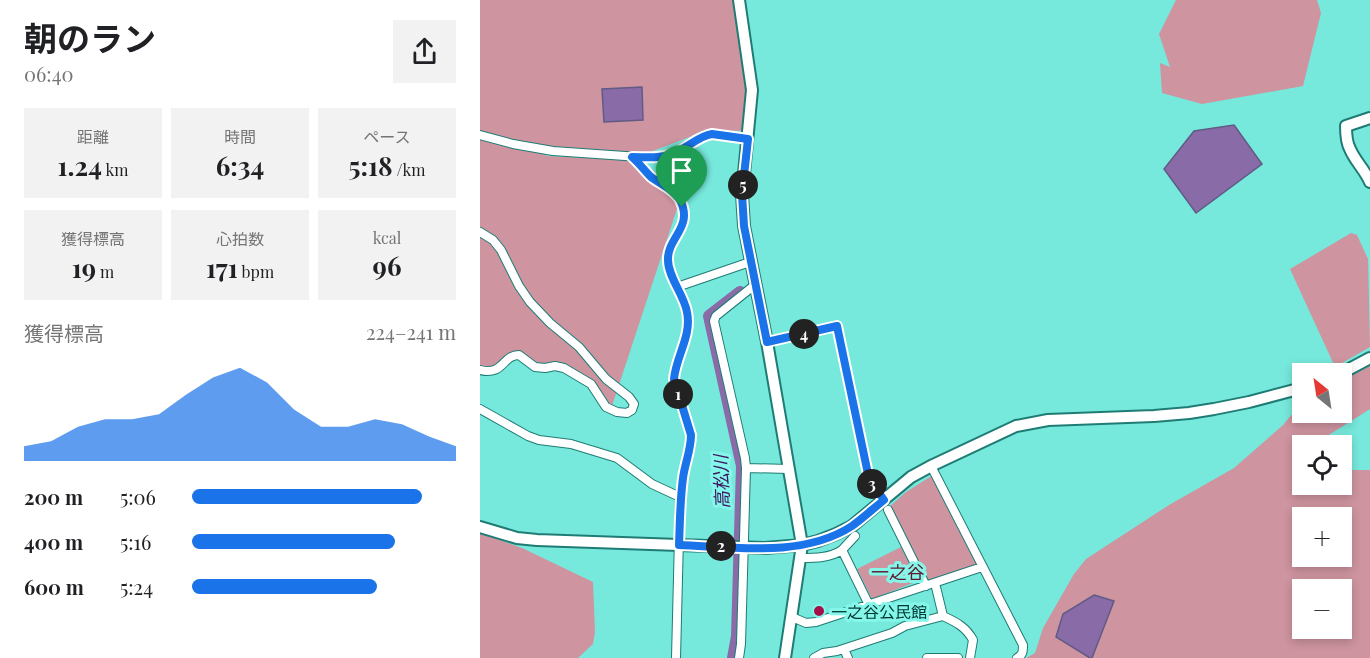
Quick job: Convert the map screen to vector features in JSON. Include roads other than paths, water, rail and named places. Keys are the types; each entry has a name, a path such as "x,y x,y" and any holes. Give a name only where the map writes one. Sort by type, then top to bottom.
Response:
{"street":[{"path":"739,0 752,90 742,210 802,545 784,658"},
{"path":"1370,118 1346,126 1350,150 1370,182"},
{"path":"480,135 553,151 654,158 674,153 705,135 748,139"},
{"path":"632,157 651,176 675,194 680,200 684,216 682,227 669,253 668,261 685,304 688,324 687,334 674,370 674,379 691,435 681,496 676,658"},
{"path":"480,232 493,240 501,250 519,286 530,302 550,323 579,347 606,379 629,397 634,404 632,410 627,413 617,412 606,407 591,384 564,368 535,366 519,355 514,355 497,370 488,372 480,370"},
{"path":"677,287 750,262"},
{"path":"739,658 741,644 740,547 746,468 714,321 716,316 756,284"},
{"path":"767,342 837,326 868,474 926,586"},
{"path":"1352,367 1370,357"},
{"path":"480,527 517,538 537,540 740,547 802,545 818,541 852,526 886,505 904,482 931,466 1016,426 1048,420 1214,410 1292,391"},
{"path":"480,409 538,440 571,444 617,458 652,484 681,496"},
{"path":"931,466 1023,645 1023,652 1017,658"},
{"path":"746,468 789,470"},
{"path":"801,558 836,554 855,536"},
{"path":"842,550 869,605"},
{"path":"792,617 806,623 816,622 982,567"},
{"path":"935,583 943,616"},
{"path":"814,658 823,653 844,649 906,626 943,616 969,631 973,640 970,658"},
{"path":"844,649 848,658"},
{"path":"927,658 958,658"}],"waterway":[{"name":"高松川","path":"733,658 737,636 742,466 709,316 740,292"}],"place":[{"name":"一之谷公民館","path":"819,611"}],"district":[{"name":"一之谷","path":"898,572"}]}
